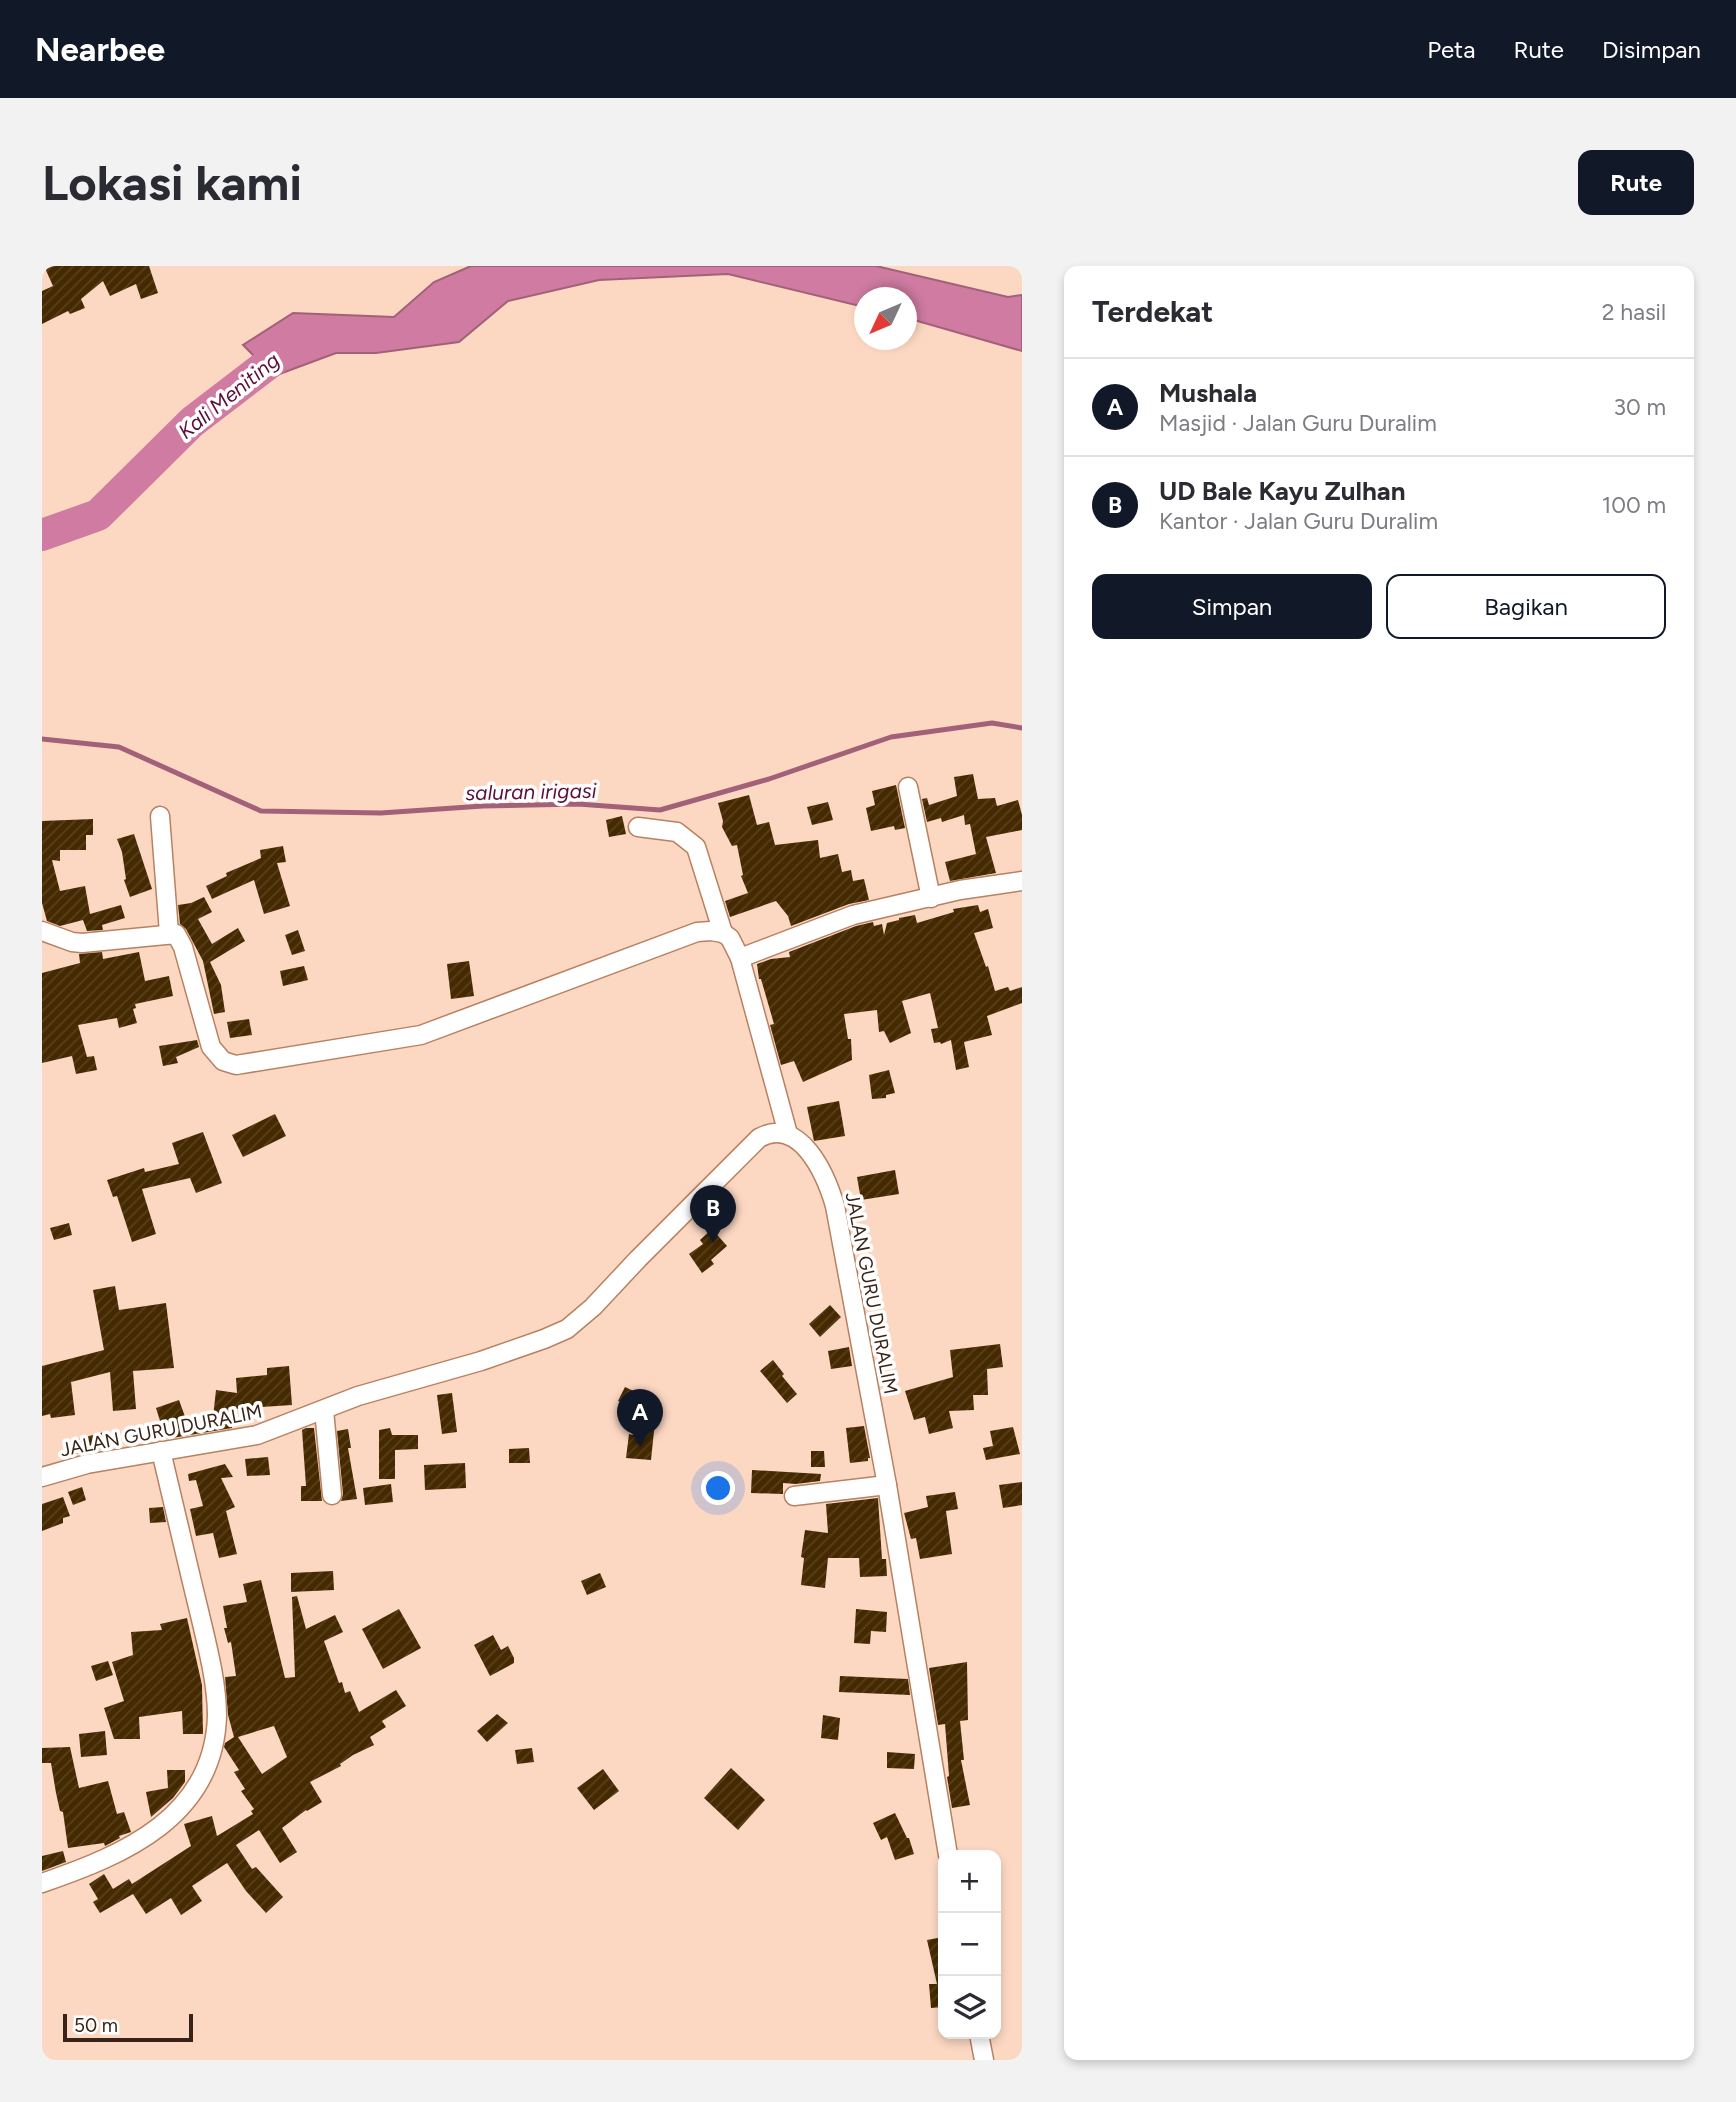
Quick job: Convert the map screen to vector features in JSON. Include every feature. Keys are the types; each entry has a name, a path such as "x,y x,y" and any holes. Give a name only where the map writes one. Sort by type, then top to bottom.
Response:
{"street":[{"path":"908,788 931,898"},
{"path":"160,816 169,933"},
{"path":"638,827 677,832 696,847 723,933"},
{"path":"740,958 853,915 960,890 1022,881"},
{"path":"42,931 82,943 169,933 178,935 184,947 213,1051 223,1061 236,1065 421,1035 697,932 723,933 730,938 740,958 788,1134"},
{"name":"JALAN GURU DURALIM","path":"42,1477 87,1464 257,1435 358,1396 524,1347 567,1329 593,1307 760,1138 772,1133 788,1134 811,1155 832,1196 887,1485 947,1850"},
{"path":"324,1410 332,1495"},
{"path":"42,1883 101,1862 172,1817 193,1791 213,1746 217,1714 213,1682 203,1627 161,1451"},
{"path":"794,1496 887,1485"},
{"path":"980,2039 984,2060"}],"shaded area":[{"path":"471,266 876,266 1008,297 1022,295 1022,351 917,321 917,287 854,287 854,305 728,274 599,280 508,301 459,342 376,353 336,353 274,376 243,345 293,313 394,317 434,282"}],"building":[{"path":"44,266 149,266 158,293 141,299 136,284 110,296 103,281 81,299 85,308 70,314 68,311 42,324 42,291 53,286"},
{"path":"973,774 978,799 995,798 997,806 1018,800 1022,830 986,837 996,873 950,881 945,862 976,854 970,824 965,825 964,815 942,822 941,818 927,822 922,799 927,798 929,805 957,796 954,777"},
{"path":"896,785 905,828 895,830 894,826 871,831 866,808 875,805 872,791"},
{"path":"749,795 757,825 769,822 775,845 818,840 820,858 838,854 842,872 851,870 853,881 864,879 869,900 849,904 791,926 788,916 776,901 730,917 725,901 748,893 741,876 743,875 737,845 732,846 722,827 718,803"},
{"path":"828,802 833,820 812,825 807,807"},
{"path":"622,816 626,834 609,837 606,820"},
{"path":"93,819 93,835 86,835 86,850 60,850 60,861 52,860 60,891 85,886 90,914 121,905 125,918 102,925 103,930 87,931 83,920 60,926 47,921 42,903 42,821"},
{"path":"134,834 152,889 130,897 124,880 122,852 117,839"},
{"path":"283,846 286,862 277,863 290,906 264,914 254,880 212,899 206,886 227,876 226,873 261,858 260,850"},
{"path":"204,897 212,912 198,919 212,944 238,928 245,941 210,962 221,985 225,1012 214,1014 203,961 186,929 180,924 178,905"},
{"path":"978,905 980,912 988,909 993,928 974,933 995,991 1008,987 1010,991 1022,987 1022,1003 987,1016 992,1035 964,1042 969,1067 956,1070 951,1040 941,1044 934,1043 931,1029 938,1028 930,993 902,1001 911,1033 890,1043 884,1031 879,1032 877,1010 844,1014 848,1039 851,1039 852,1060 803,1082 794,1061 781,1065 770,1025 774,1024 759,979 757,964 790,957 789,952 856,926 873,922 874,926 882,924 884,935 887,923 899,918 915,915 917,923 954,912 953,909"},
{"path":"298,930 305,951 292,955 285,935"},
{"path":"102,952 103,959 139,952 145,981 169,976 173,996 135,1004 136,1008 133,1009 137,1023 119,1028 117,1018 78,1025 87,1057 94,1056 97,1070 76,1074 72,1056 42,1063 42,973 80,963 79,954"},
{"path":"469,961 474,996 451,999 447,964"},
{"path":"304,966 308,980 283,986 280,971"},
{"path":"249,1019 252,1035 230,1038 227,1022"},
{"path":"197,1040 199,1047 176,1057 178,1063 163,1066 159,1046"},
{"path":"889,1070 895,1093 886,1095 886,1098 872,1099 869,1075"},
{"path":"839,1101 845,1136 814,1141 807,1107"},
{"path":"275,1114 286,1136 243,1157 232,1135"},
{"path":"203,1132 222,1183 196,1193 190,1178 142,1189 156,1234 132,1242 117,1196 113,1197 107,1180 144,1168 145,1172 179,1164 172,1143"},
{"path":"895,1170 899,1194 861,1200 857,1177"},
{"path":"69,1223 72,1235 54,1240 50,1228"},
{"path":"712,1229 727,1246 711,1260 714,1264 702,1273 689,1254 703,1244 700,1240"},
{"path":"115,1286 119,1310 166,1303 174,1368 133,1371 136,1409 113,1411 110,1372 71,1382 75,1415 51,1418 50,1414 42,1416 42,1366 104,1350 93,1290"},
{"path":"830,1305 841,1317 820,1337 809,1324"},
{"path":"1000,1344 1003,1367 987,1369 988,1395 973,1395 974,1410 949,1411 953,1428 929,1434 925,1417 914,1420 905,1391 953,1377 950,1350"},
{"path":"849,1347 852,1366 831,1369 828,1351"},
{"path":"773,1360 797,1394 787,1403 760,1371"},
{"path":"289,1366 292,1405 232,1409 232,1428 166,1439 156,1408 179,1400 187,1422 213,1417 216,1390 237,1393 236,1378 267,1375 267,1368"},
{"path":"625,1387 642,1395 635,1409 618,1401"},
{"path":"452,1393 457,1432 442,1434 437,1395"},
{"path":"643,1408 660,1415 654,1431 651,1460 626,1458 629,1434 633,1435"},
{"path":"864,1426 870,1458 868,1461 850,1463 846,1428"},
{"path":"1013,1427 1020,1454 986,1460 983,1448 993,1446 990,1431"},
{"path":"314,1428 322,1501 301,1501 301,1486 306,1486 302,1430"},
{"path":"390,1428 392,1435 418,1435 418,1449 395,1450 395,1479 379,1479 379,1430"},
{"path":"348,1429 351,1448 348,1448 357,1499 341,1501 343,1494 337,1431"},
{"path":"108,1431 113,1444 92,1452 91,1450 66,1456 63,1443"},
{"path":"529,1448 530,1463 509,1463 509,1449"},
{"path":"811,1451 824,1451 825,1467 811,1467"},
{"path":"268,1457 270,1475 247,1476 245,1459"},
{"path":"465,1463 466,1488 425,1490 424,1465"},
{"path":"225,1464 233,1477 221,1478 235,1507 226,1511 237,1554 219,1558 213,1533 196,1536 190,1509 203,1506 196,1480 189,1481 188,1474"},
{"path":"752,1470 821,1474 820,1481 783,1483 783,1494 751,1493"},
{"path":"1022,1482 1022,1505 1003,1508 999,1485"},
{"path":"391,1484 393,1502 365,1505 363,1488"},
{"path":"82,1487 86,1500 73,1505 68,1492"},
{"path":"955,1492 958,1509 946,1511 952,1554 920,1559 916,1538 911,1539 904,1513 928,1507 926,1496"},
{"path":"63,1497 70,1516 63,1518 63,1523 42,1531 42,1504"},
{"path":"878,1498 882,1559 886,1559 887,1576 860,1577 859,1558 828,1558 825,1588 801,1585 805,1530 828,1533 826,1504"},
{"path":"163,1507 166,1522 150,1523 149,1508"},
{"path":"333,1571 334,1590 291,1592 291,1573"},
{"path":"600,1573 606,1587 587,1595 581,1581"},
{"path":"261,1580 285,1678 295,1677 292,1597 297,1596 306,1629 335,1615 343,1632 324,1641 339,1683 342,1682 345,1693 350,1691 359,1712 396,1690 406,1706 382,1721 386,1727 370,1737 374,1745 310,1782 322,1802 282,1828 297,1852 280,1863 259,1830 236,1845 252,1869 256,1867 283,1897 266,1913 246,1891 227,1863 192,1886 202,1901 181,1915 171,1898 146,1914 133,1894 100,1913 93,1902 98,1899 89,1884 104,1874 113,1889 129,1879 132,1884 191,1846 184,1824 212,1816 217,1836 253,1814 251,1811 254,1809 241,1791 245,1789 234,1772 239,1770 224,1747 225,1743 234,1737 228,1715 225,1677 236,1676 231,1642 228,1643 224,1628 227,1628 223,1606 247,1602 243,1584","holes":["274,1726 287,1757 262,1774 238,1737"]},
{"path":"399,1609 421,1648 383,1669 362,1629"},
{"path":"856,1609 887,1612 886,1632 871,1631 870,1644 854,1643"},
{"path":"187,1618 202,1685 203,1734 183,1734 182,1711 139,1717 140,1739 114,1739 104,1708 124,1701 112,1662 133,1655 131,1632 162,1630 160,1624"},
{"path":"493,1635 501,1650 508,1646 514,1663 490,1676 474,1645"},
{"path":"108,1661 113,1675 96,1681 91,1666"},
{"path":"967,1662 968,1720 960,1721 964,1760 961,1760 970,1805 952,1808 947,1777 945,1724 938,1725 929,1668"},
{"path":"840,1676 908,1679 910,1695 839,1692"},
{"path":"497,1714 508,1723 487,1742 477,1731"},
{"path":"823,1715 840,1718 838,1740 821,1738"},
{"path":"105,1731 107,1755 81,1757 79,1734"},
{"path":"70,1747 79,1788 108,1781 117,1814 124,1812 131,1832 119,1836 120,1838 105,1846 104,1843 68,1848 63,1812 60,1811 51,1763 42,1763 42,1748"},
{"path":"532,1748 534,1762 517,1764 515,1750"},
{"path":"887,1752 915,1754 914,1769 887,1768"},
{"path":"731,1768 765,1800 738,1830 704,1798"},
{"path":"603,1769 619,1791 594,1810 577,1788"},
{"path":"167,1770 185,1770 185,1782 173,1798 151,1817 146,1792 168,1788"},
{"path":"895,1813 909,1838 914,1854 895,1860 887,1837 881,1840 873,1823"},
{"path":"63,1851 66,1862 42,1871 42,1856"},
{"path":"938,1938 938,2007 931,2008 929,1984 937,1984 927,1940"}],"waterway":[{"name":"Kali Meniting","path":"42,535 98,515 192,422 290,347 299,347"},
{"name":"saluran irigasi","path":"42,739 119,747 261,811 381,813 483,806 578,804 660,810 769,779 891,737 992,723 1022,728"}],"place":[{"name":"UD Bale Kayu Zulhan","path":"713,1243"},
{"name":"Mushala","path":"640,1447"}]}
